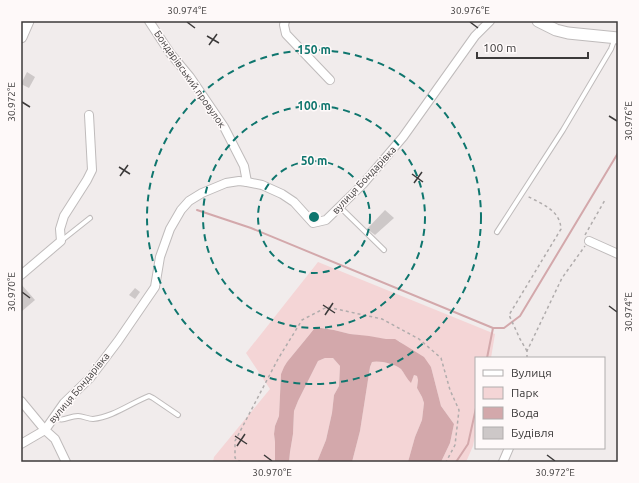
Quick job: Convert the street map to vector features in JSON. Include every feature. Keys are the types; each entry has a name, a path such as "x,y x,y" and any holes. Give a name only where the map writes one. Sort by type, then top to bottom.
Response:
{"street":[{"path":"21,37 28,21"},
{"name":"Бондарівський провулок","path":"149,21 170,53 190,77 224,127 244,166 247,182"},
{"path":"285,21 284,25 286,34 330,80"},
{"name":"вулиця Бондарівка","path":"21,444 45,430 64,402 90,378 155,287 160,257 170,229 181,210 189,201 202,193 226,183 239,181 247,182 262,185 282,194 294,202 313,223 326,220 363,184 403,137 475,36 490,21"},
{"path":"538,21 556,30 568,33 616,38"},
{"path":"21,275 61,241 60,230 64,216 92,170 89,115"},
{"path":"589,241 618,254"},
{"path":"21,401 45,430 55,439 66,462"},
{"path":"503,462 509,449"}],"lane":[{"path":"497,232 563,130 616,38"},
{"path":"340,207 384,250"},
{"path":"61,241 90,218"},
{"path":"53,417 58,420 77,416 92,419 98,418 115,412 149,396 178,415"}],"path":[{"path":"522,193 552,209 561,223 561,229 509,315 527,352"},
{"path":"527,357 527,352 562,278 589,241 585,235 604,200"},
{"path":"241,462 235,458 235,441 278,359 302,320 327,307 382,318 419,339 440,358 450,390 459,410 455,445 446,462"}],"green space":[{"path":"318,262 495,334 491,357 475,357 475,435 473,446 466,462 441,462 450,443 454,424 441,406 431,367 399,341 350,334 322,328 310,334 287,362 281,374 279,416 274,434 275,462 213,462 214,457 270,389 246,353"},
{"path":"325,358 333,358 340,366 339,386 334,395 326,440 317,462 289,462 293,434 294,411 318,361"},
{"path":"377,361 399,367 411,382 414,375 417,376 417,388 424,403 422,420 415,437 408,462 352,462 360,431 370,367 372,362"}],"water":[{"path":"321,328 350,334 395,339 424,357 431,367 441,406 454,424 450,443 441,462 408,462 415,437 422,420 424,403 417,388 417,376 414,375 411,383 398,367 387,363 372,362 360,431 352,462 317,462 326,440 334,395 339,386 340,366 333,358 325,358 318,361 294,411 293,434 289,462 275,462 274,434 279,416 281,374 287,362 314,329"}],"building":[{"path":"27,72 35,77 29,88 21,84"},
{"path":"385,210 394,218 375,235 367,229"},
{"path":"21,284 35,300 21,312"},
{"path":"135,288 140,292 135,299 129,295"}],"waterway":[{"path":"197,210 251,228 493,328 504,328 520,316 618,153"},
{"path":"487,357 493,328"},
{"path":"456,462 468,444 475,412"}]}
